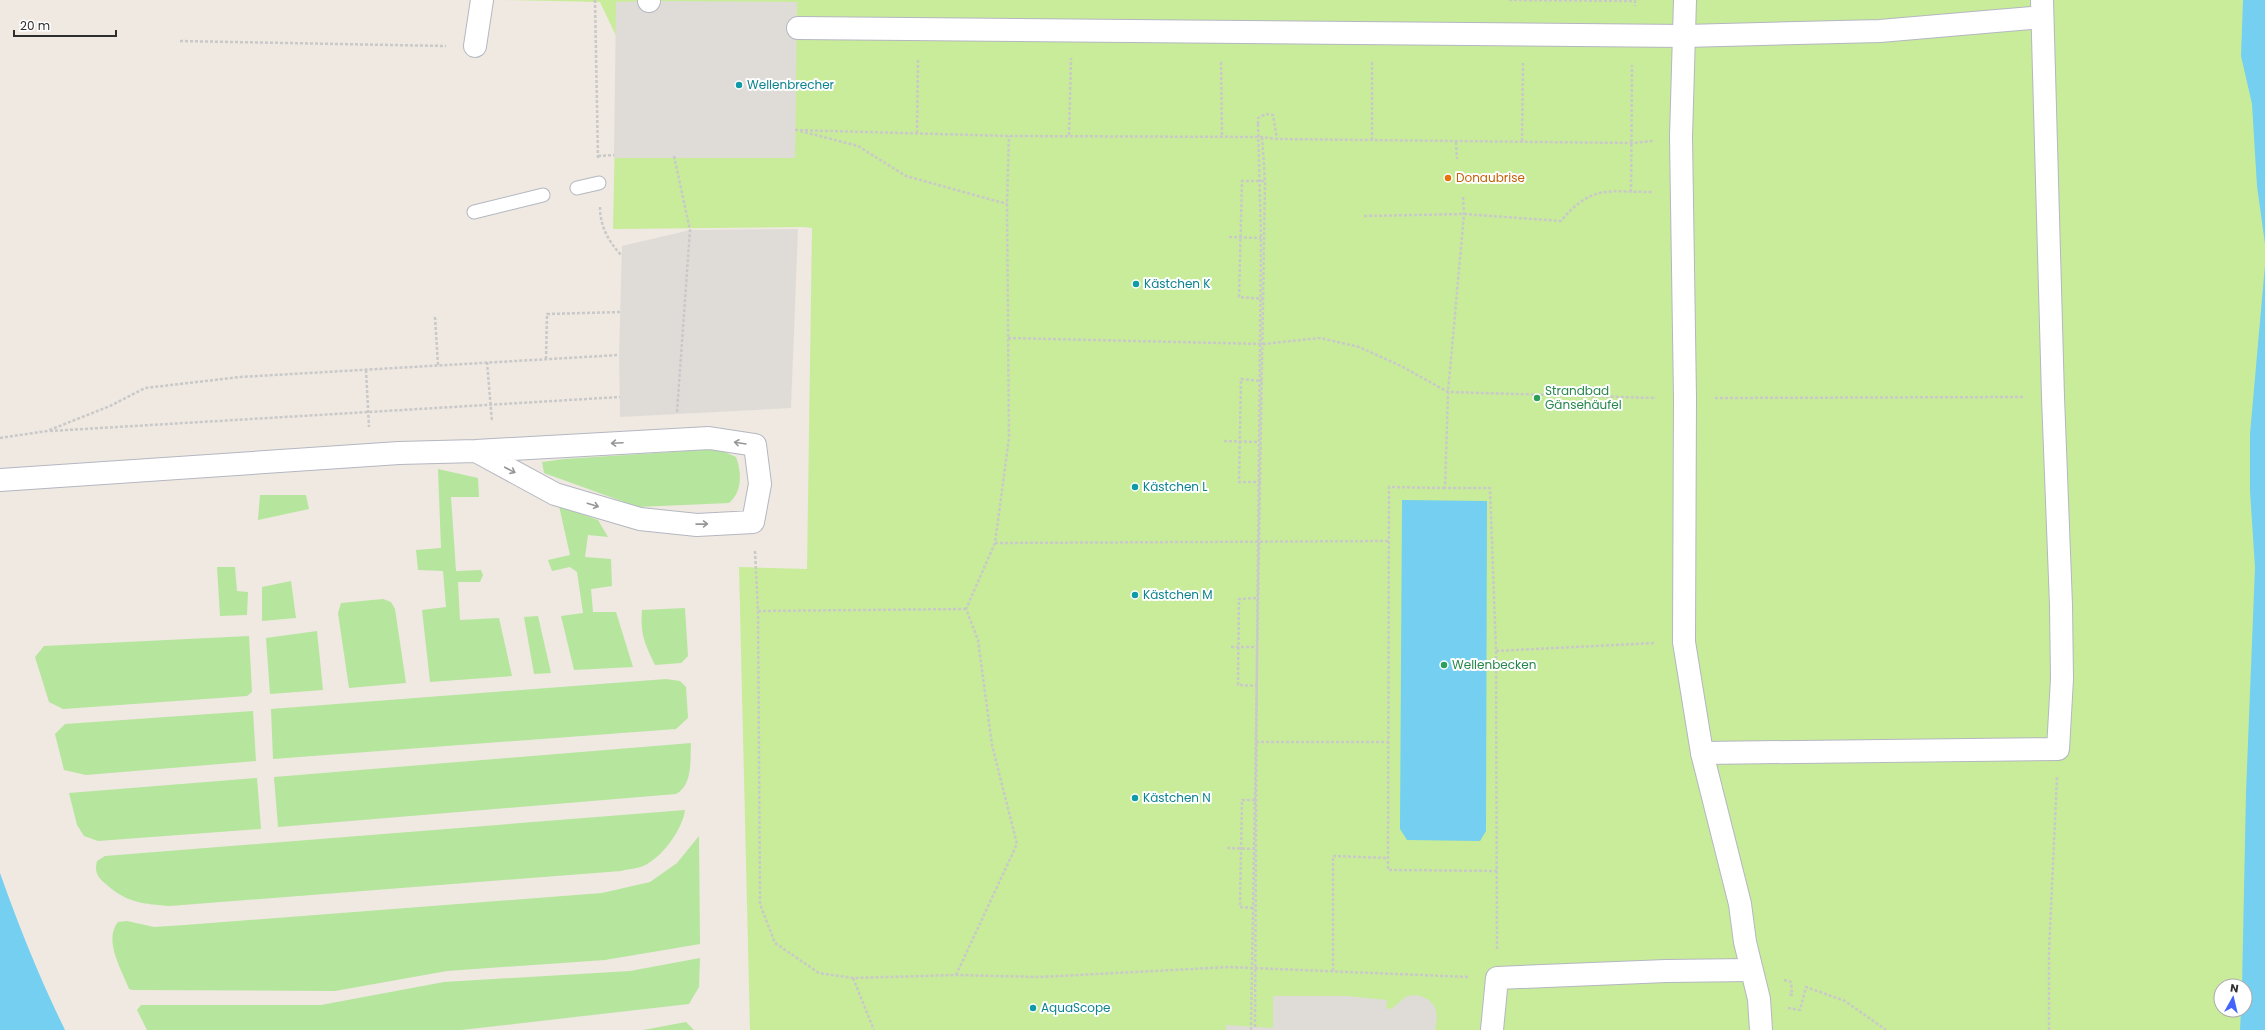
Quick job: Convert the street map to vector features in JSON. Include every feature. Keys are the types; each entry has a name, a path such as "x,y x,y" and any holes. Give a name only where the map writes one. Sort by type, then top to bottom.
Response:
{"street":[{"path":"475,46 482,0"},
{"path":"1685,0 1681,137 1685,398 1684,642 1702,753 1740,904 1751,970 1759,1000 1761,1030"},
{"path":"798,28 1685,36 1880,31 2042,9 2052,397 2061,604 2062,679 2058,749 1702,753"},
{"path":"0,480 371,455 485,451 709,438 755,445 760,484 753,522 697,525 640,519 555,494 485,451"},
{"path":"1492,1030 1497,978 1666,971 1751,970"}],"lane":[{"path":"577,188 599,183"},
{"path":"474,212 543,195"}],"path":[{"path":"595,0 600,218 610,243 622,256"},
{"path":"1509,0 1635,1 1632,36 1631,192"},
{"path":"1521,0 1523,35 1522,141"},
{"path":"916,134 918,29"},
{"path":"1070,135 1072,30"},
{"path":"1221,32 1222,137"},
{"path":"1372,33 1372,140"},
{"path":"180,42 475,46"},
{"path":"1255,1027 1261,238 1258,118 1266,114 1273,115 1277,138"},
{"path":"1007,204 906,176 858,146 796,130 1009,136 1262,136 1277,138 1456,142 1522,141 1632,143 1681,137"},
{"path":"956,975 1017,844 992,745 978,640 966,609 995,542 1009,438 1007,204 1009,136"},
{"path":"1251,1030 1264,299 1265,181 1262,136"},
{"path":"1456,142 1457,159"},
{"path":"598,156 614,155"},
{"path":"674,156 690,230 677,414 678,440"},
{"path":"1264,299 1239,297 1242,181 1265,181"},
{"path":"1364,216 1464,214 1561,221 1575,204 1597,192 1681,192"},
{"path":"1445,488 1448,392 1464,214 1463,197"},
{"path":"1229,237 1261,238"},
{"path":"546,359 547,314 621,312"},
{"path":"435,317 438,365"},
{"path":"1008,338 1263,344 1320,338 1359,347 1401,366 1448,392 1685,398 2052,397"},
{"path":"47,431 110,406 145,388 240,377 619,355"},
{"path":"485,451 490,404 487,362"},
{"path":"366,370 371,455"},
{"path":"1261,482 1239,482 1239,441 1240,379 1262,381"},
{"path":"0,438 47,431 620,397"},
{"path":"1224,441 1259,442"},
{"path":"753,522 758,611 760,904 775,943 819,974 853,978 956,975 1040,976 1251,967 1497,978 1498,871 1496,651 1490,488 1389,487 1390,742 1388,870 1498,871"},
{"path":"995,542 1260,540 1389,541"},
{"path":"1258,598 1239,599 1238,685 1258,686"},
{"path":"758,611 966,609"},
{"path":"1496,651 1684,642"},
{"path":"1231,647 1257,647"},
{"path":"1256,742 1390,742"},
{"path":"2049,1030 2049,951 2058,749"},
{"path":"1253,908 1240,906 1241,849 1242,800 1255,800"},
{"path":"1227,848 1256,849"},
{"path":"1333,971 1333,856 1388,858"},
{"path":"1751,970 1791,982 1792,995 1785,994"},
{"path":"853,978 874,1030"},
{"path":"1784,1007 1800,1010 1806,987 1845,1001 1886,1030"}],"green space":[{"name":"Strandbad Gänsehäufel","path":"503,0 2265,0 2265,1030 750,1030 739,567 807,569 812,228 613,229 617,38 600,2"},
{"path":"718,449 736,457 738,463 740,476 739,488 729,503 638,507 544,473 542,462 564,459"},
{"path":"438,469 478,478 479,497 451,497 456,571 481,570 483,575 480,582 458,582 460,620 499,618 512,676 430,682 422,610 446,607 443,571 418,570 416,550 441,548"},
{"path":"260,495 306,495 309,509 258,520"},
{"path":"559,506 598,520 608,537 588,535 585,557 611,559 612,586 591,589 593,612 616,612 633,667 574,670 561,616 583,613 577,572 570,567 552,571 548,560 570,555"},
{"path":"217,567 235,567 237,591 248,592 247,615 220,616"},
{"path":"291,581 296,618 262,621 262,587"},
{"path":"383,599 391,602 395,609 406,683 349,688 338,613 341,603"},
{"path":"685,608 688,656 681,663 655,665 644,639 642,610"},
{"path":"538,616 551,673 534,674 524,617"},
{"path":"317,631 323,690 270,694 266,638"},
{"path":"249,636 252,692 247,696 63,709 49,702 35,657 44,646"},
{"path":"666,679 680,681 686,687 688,718 676,729 273,759 271,709"},
{"path":"253,711 256,761 86,775 64,770 55,734 65,724"},
{"path":"691,743 690,772 685,785 676,794 278,827 274,777"},
{"path":"257,778 261,829 98,841 84,836 77,825 69,793"},
{"path":"685,810 676,834 657,857 638,868 621,871 170,906 136,902 122,896 101,880 96,872 97,861 105,856"},
{"path":"699,836 700,944 605,960 447,971 335,991 133,990 129,989 118,964 113,946 112,937 114,929 118,922 127,921 154,927 602,893 650,882 677,863"},
{"path":"700,958 699,987 689,1004 461,1030 147,1030 137,1010 141,1005 321,1005 444,982 630,971"},
{"path":"686,1022 694,1030 643,1030"}],"shaded area":[{"path":"616,2 797,2 795,158 614,158"},
{"path":"798,229 791,408 620,417 619,355 622,246 690,230"},
{"path":"1418,995 1429,1000 1435,1007 1437,1018 1435,1030 1226,1030 1226,1025 1273,1028 1273,996 1347,996 1387,1000 1386,1008 1391,1009 1407,996"}],"water":[{"path":"2243,0 2265,0 2265,244 2257,186 2252,104 2241,56"},
{"path":"2265,265 2265,1030 2240,1030 2241,1018 2253,1018 2253,978 2242,978 2246,793 2255,567 2250,491 2250,434"},
{"name":"Wellenbecken","path":"1402,500 1487,501 1486,831 1480,841 1407,840 1400,829"},
{"path":"0,873 30,953 65,1030 0,1030"}],"place":[{"name":"Wellenbrecher","path":"739,85"},
{"name":"Donaubrise","path":"1448,178"},
{"name":"Kästchen K","path":"1136,284"},
{"name":"Strandbad Gänsehäufel","path":"1537,398"},
{"name":"Kästchen L","path":"1135,487"},
{"name":"Kästchen M","path":"1135,595"},
{"name":"Wellenbecken","path":"1444,665"},
{"name":"Kästchen N","path":"1135,798"},
{"name":"AquaScope","path":"1033,1008"}]}
